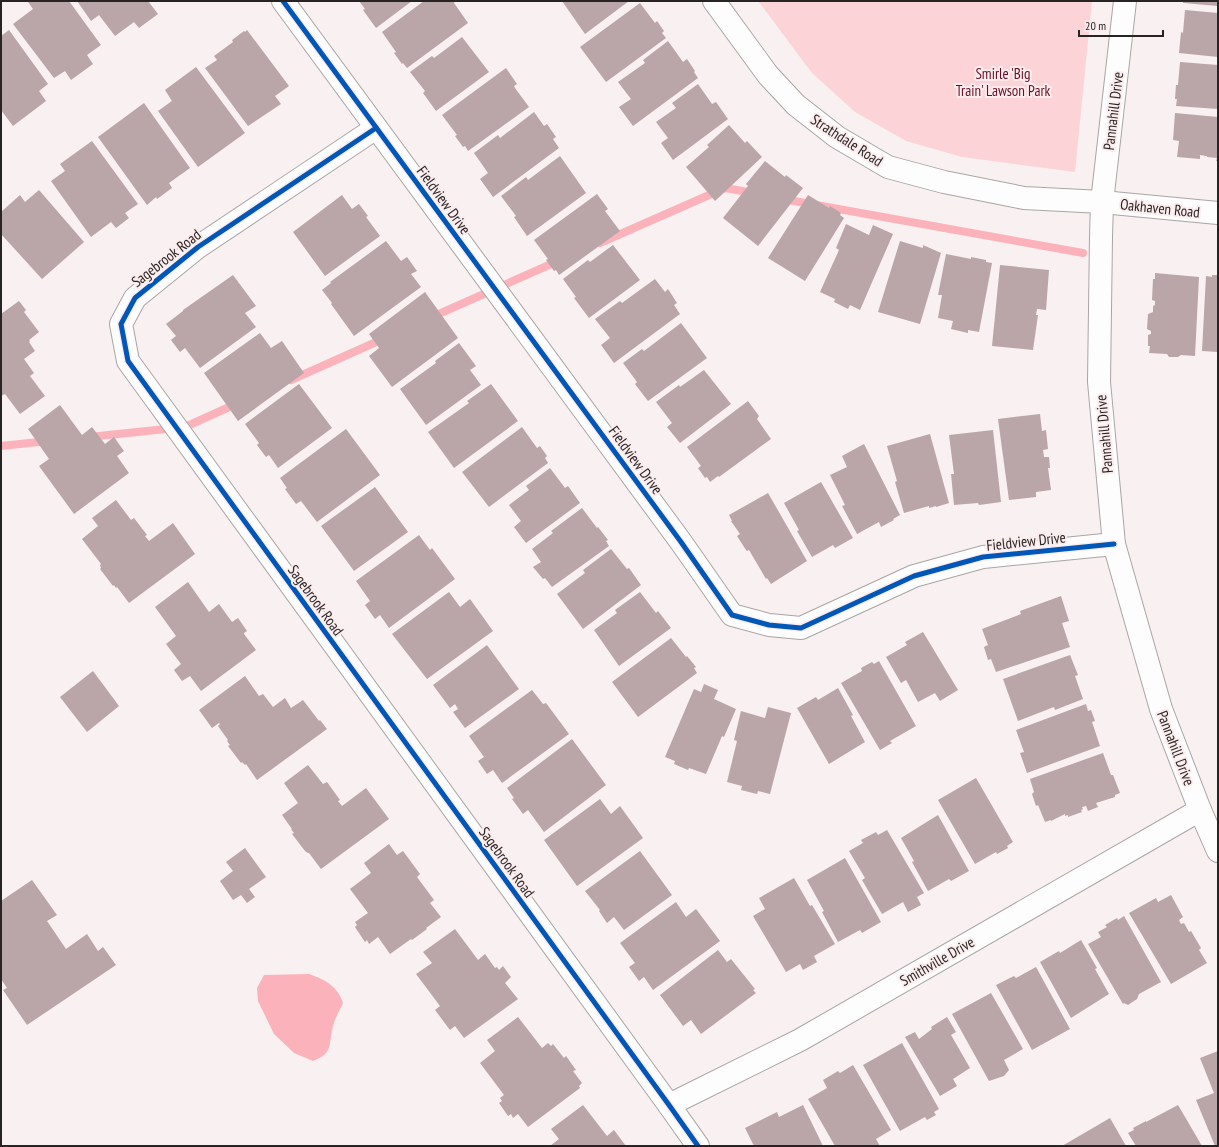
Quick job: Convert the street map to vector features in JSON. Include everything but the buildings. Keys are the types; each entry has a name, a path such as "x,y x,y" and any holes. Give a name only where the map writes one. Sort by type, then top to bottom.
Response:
{"street":[{"name":"Fieldview Drive","path":"283,1 676,535 732,615 769,625 801,628 914,576 983,557 1114,544"},
{"name":"Strathdale Road","path":"714,1 768,75 796,105 837,137 888,167 944,182 1024,198 1102,202"},
{"name":"Pannahill Drive","path":"1125,1 1102,202 1099,382 1114,544 1161,709 1200,810 1218,851"},
{"name":"Sagebrook Road","path":"376,128 198,247 135,298 121,324 128,361 698,1146"},
{"name":"Oakhaven Road","path":"1102,202 1218,213"},
{"name":"Smithville Drive","path":"669,1105 796,1042 1200,810"}],"green space":[{"name":"Smirle 'Big Train' Lawson Park","path":"758,1 1092,1 1075,172 962,157 906,141 855,112 812,73"}],"shaded area":[{"path":"309,974 334,987 343,1003 334,1023 329,1048 324,1055 313,1061 294,1053 274,1034 258,1001 257,988 264,975"}],"waterway":[{"path":"600,243 725,188 754,193"},
{"path":"783,199 1083,253"},
{"path":"432,317 558,261"},
{"path":"291,380 385,338"},
{"path":"89,437 185,427 238,403"},
{"path":"1,446 48,441"}],"cycle path":[{"path":"283,1 681,542 732,615 769,625 801,628 914,576 983,557 1114,544"},
{"path":"376,128 198,247 135,298 121,324 128,361 698,1146"}]}
